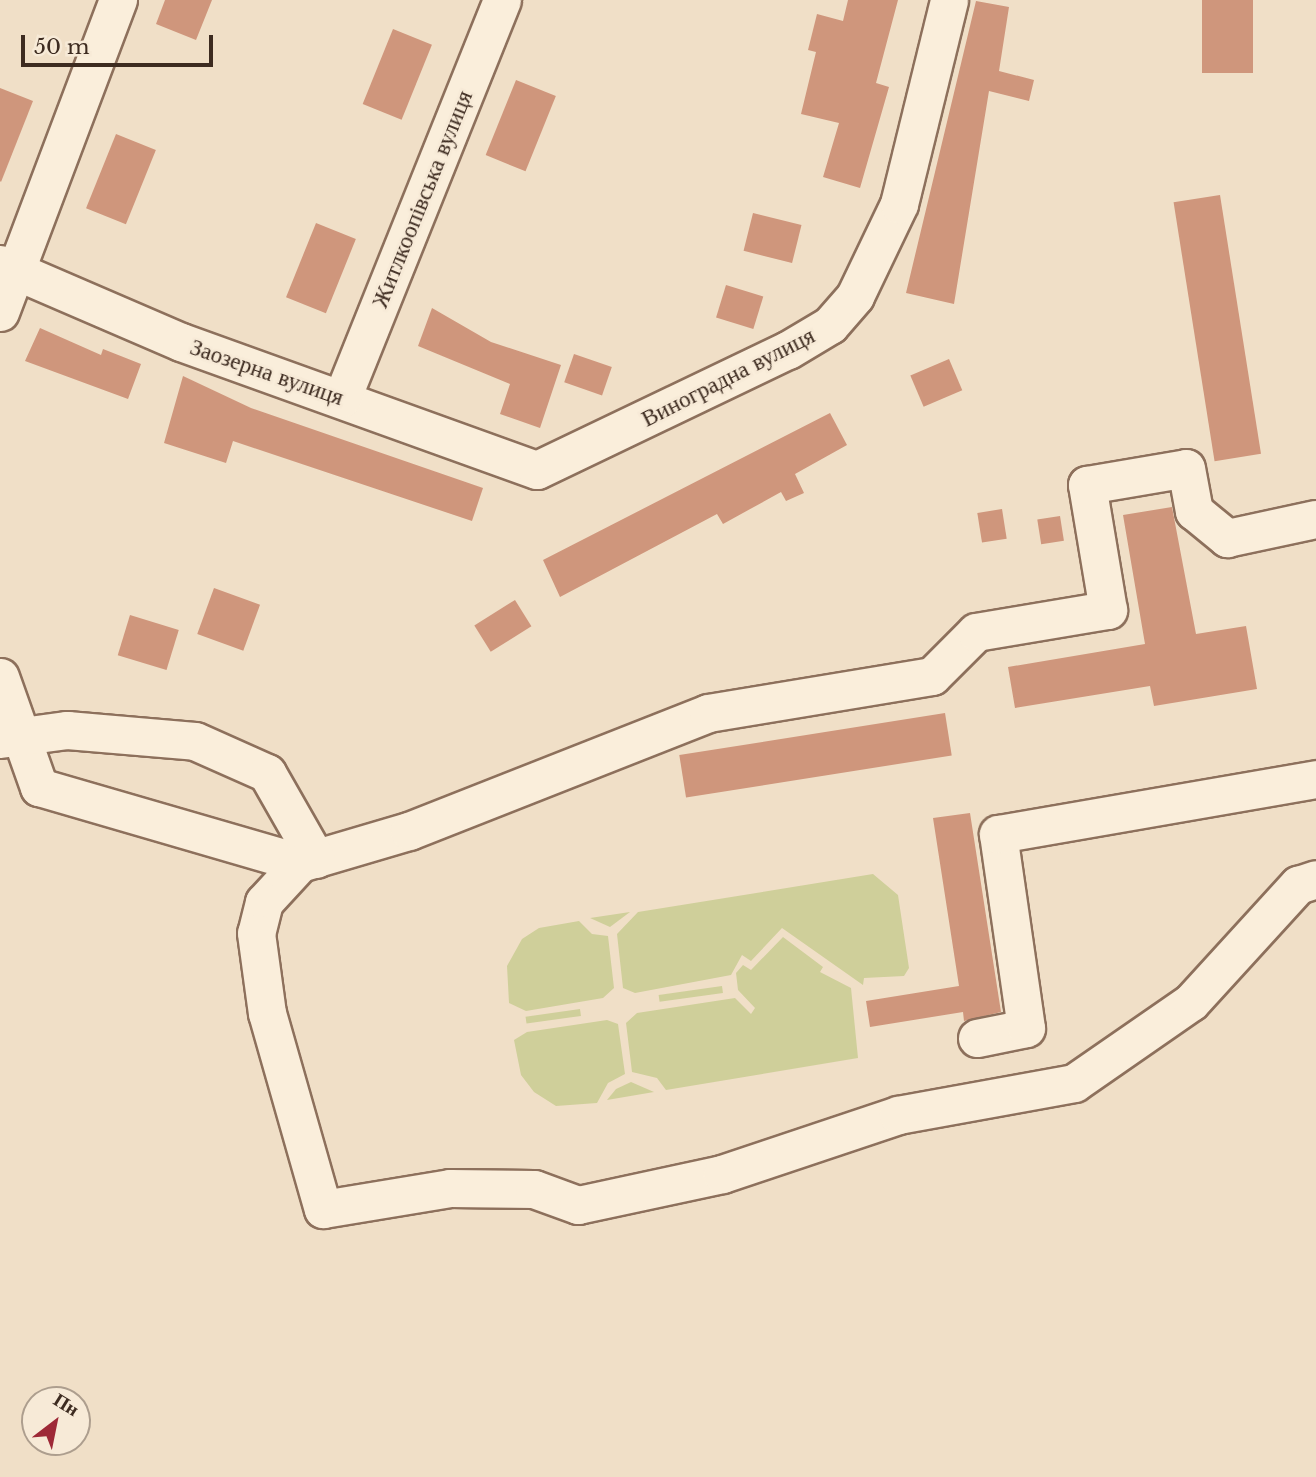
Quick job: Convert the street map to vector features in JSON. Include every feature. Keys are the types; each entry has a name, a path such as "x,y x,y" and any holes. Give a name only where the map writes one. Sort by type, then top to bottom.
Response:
{"street":[{"path":"0,312 7,267 118,0"},
{"name":"Житлкоопівська вулиця","path":"342,398 502,0"},
{"name":"Виноградна вулиця","path":"537,470 788,351 830,325 855,296 899,204 948,0"},
{"name":"Заозерна вулиця","path":"7,267 181,342 537,470"},
{"path":"1316,519 1227,538 1194,511 1186,468 1087,485 1108,610 976,632 932,676 708,713 409,831 308,861 264,902 256,933 267,1013 323,1209 450,1188 534,1189 578,1205 722,1174 898,1115 1074,1083 1191,1002 1298,886 1316,879"},
{"path":"0,677 10,736 39,787 308,861"},
{"path":"10,736 67,730 195,741 267,773 308,861"},
{"path":"977,1038 1026,1028 998,834 1316,779"}],"green space":[{"path":"873,874 898,895 909,968 904,976 864,978 863,985 782,928 751,961 742,955 731,975 635,993 623,988 617,934 638,912"},
{"path":"630,912 610,927 590,918"},
{"path":"579,921 592,934 608,936 614,988 603,998 526,1011 509,1003 507,966 522,939 539,928"},
{"path":"783,937 823,967 820,972 851,988 858,1058 666,1090 657,1078 632,1072 626,1023 637,1013 735,998 751,1014 755,1008 738,990 736,973 743,965 751,970"},
{"path":"722,986 723,993 660,1002 659,995"},
{"path":"580,1009 581,1016 527,1024 526,1017"},
{"path":"607,1020 618,1024 625,1074 608,1083 597,1103 556,1106 534,1092 521,1075 514,1040 527,1032"},
{"path":"631,1082 654,1092 607,1100 616,1089"}],"building":[{"path":"165,0 212,0 196,40 156,24"},
{"path":"848,0 898,0 876,83 889,87 860,188 823,177 839,123 801,114 816,52 808,50 817,14 843,21"},
{"path":"1202,0 1253,0 1253,73 1202,73"},
{"path":"976,1 1009,7 999,71 1034,80 1029,101 989,91 954,304 906,293"},
{"path":"393,29 432,45 402,120 363,104"},
{"path":"516,80 556,96 526,171 486,155"},
{"path":"0,88 33,101 1,182 0,181"},
{"path":"116,134 156,150 126,224 86,208"},
{"path":"1220,195 1261,454 1215,461 1174,202"},
{"path":"753,213 802,225 792,263 744,251"},
{"path":"316,223 356,239 326,313 286,297"},
{"path":"726,285 763,296 753,329 716,318"},
{"path":"432,308 491,342 561,365 540,428 500,414 510,384 418,346"},
{"path":"40,328 101,355 103,349 141,364 128,399 25,361"},
{"path":"574,354 612,367 602,395 564,382"},
{"path":"949,359 962,390 924,407 910,375"},
{"path":"183,376 251,408 483,488 472,521 233,441 226,463 164,443"},
{"path":"830,413 847,445 795,474 804,493 786,501 781,492 723,524 717,514 560,597 543,560"},
{"path":"1172,507 1196,634 1246,626 1257,689 1154,706 1150,686 1015,708 1008,667 1145,644 1123,515"},
{"path":"1002,509 1007,539 982,543 977,513"},
{"path":"1060,516 1064,541 1041,544 1037,520"},
{"path":"214,588 260,605 243,651 197,634"},
{"path":"515,600 531,626 491,652 474,625"},
{"path":"130,615 179,630 166,670 118,655"},
{"path":"945,713 952,755 686,798 679,755"},
{"path":"970,813 1001,1012 964,1021 963,1012 870,1027 866,1001 959,986 933,818"}]}
